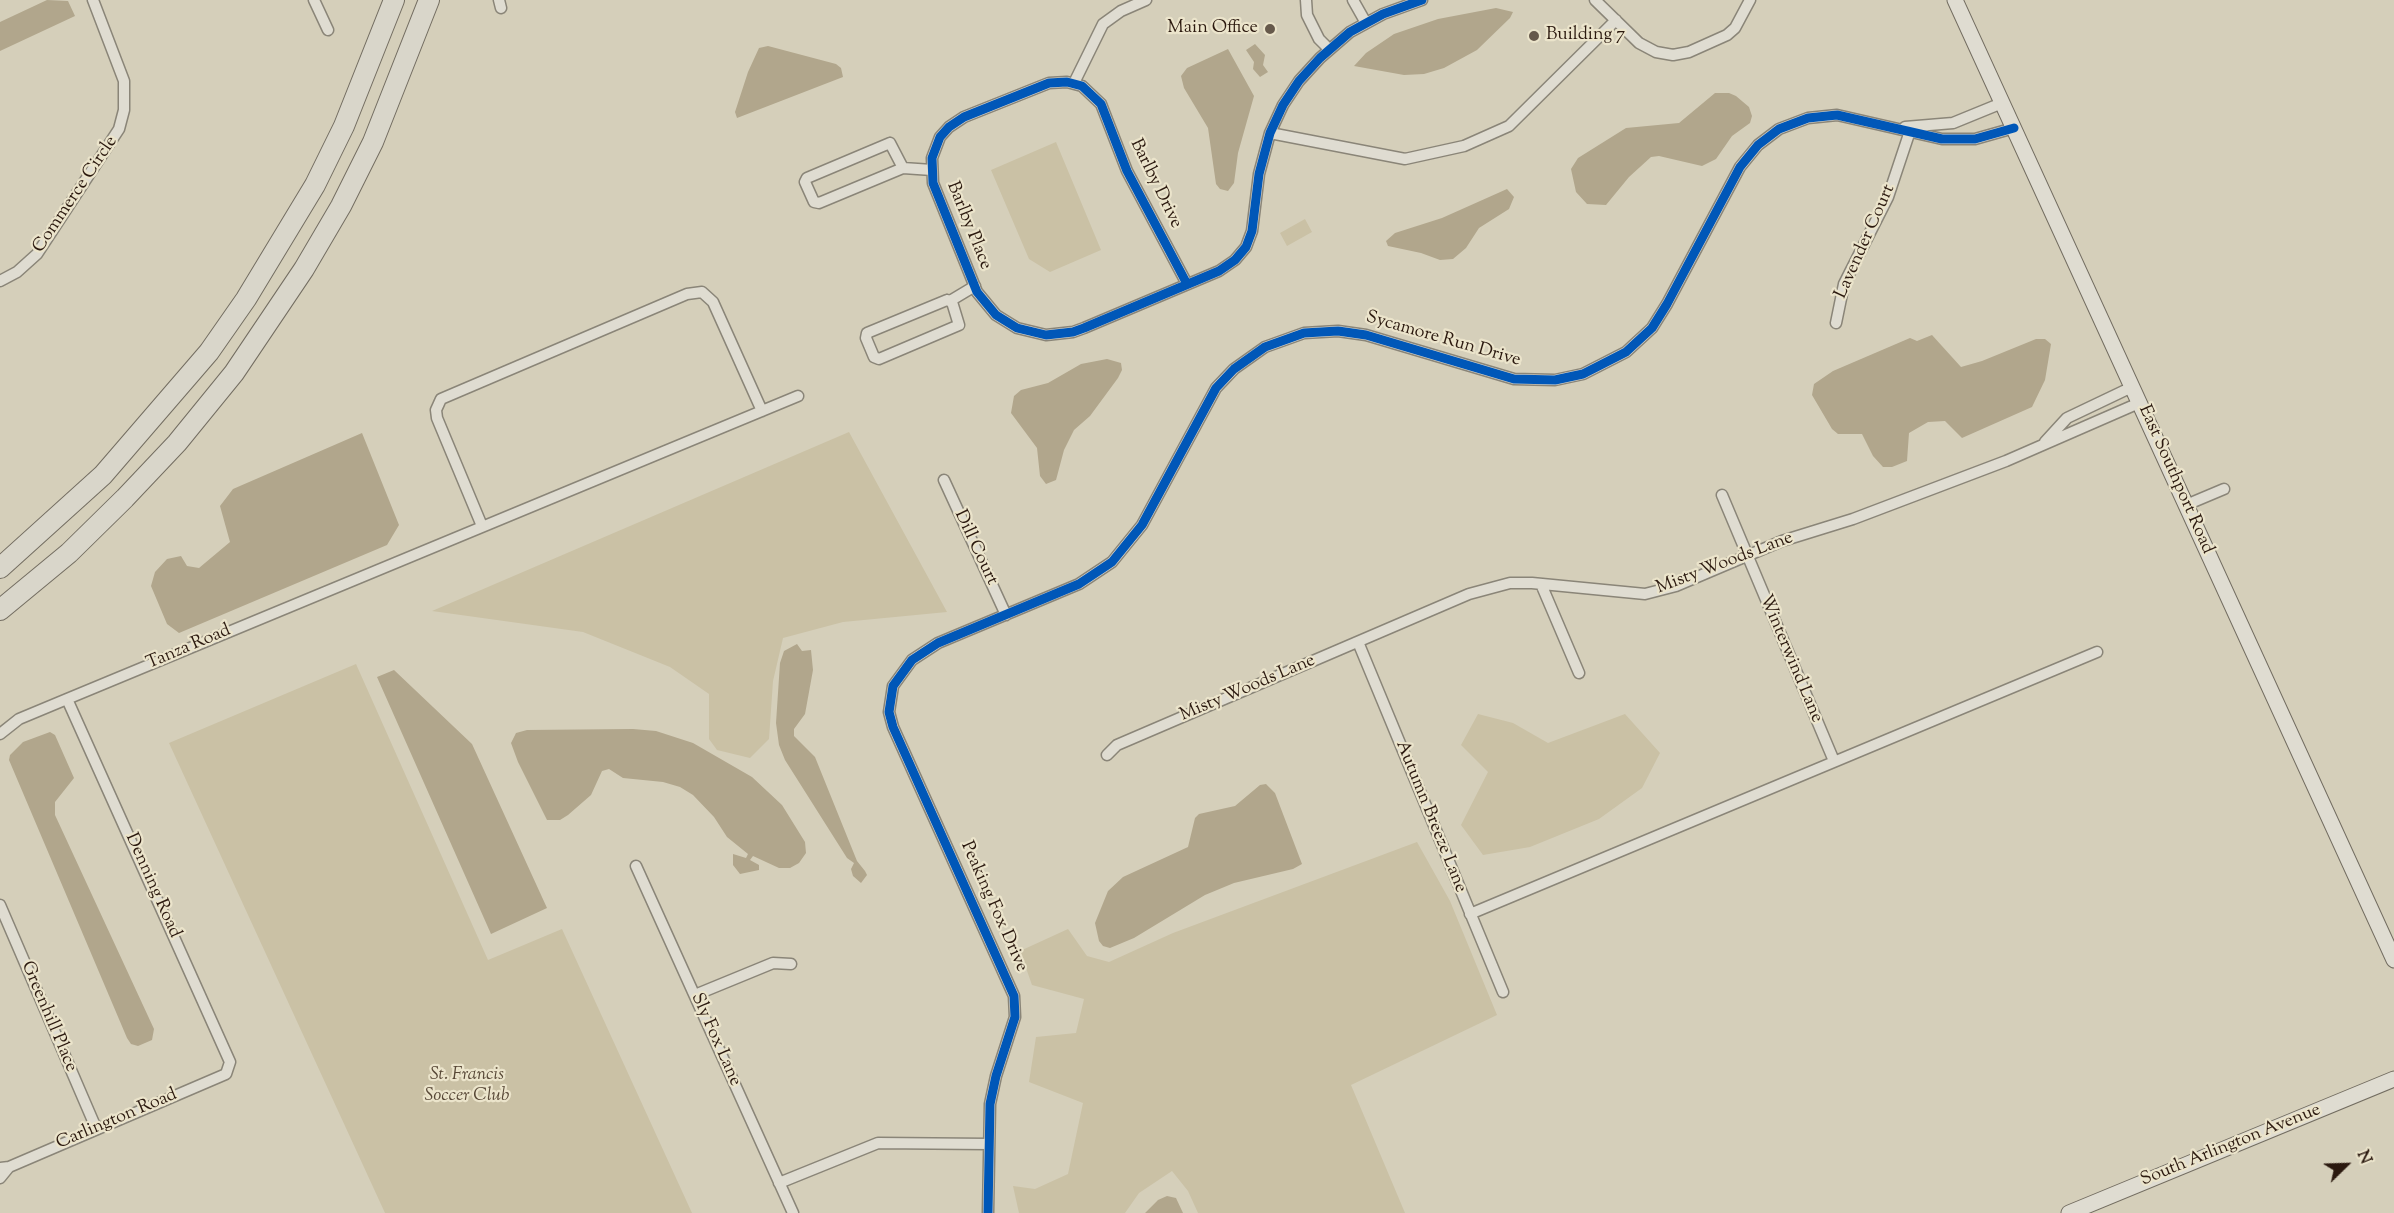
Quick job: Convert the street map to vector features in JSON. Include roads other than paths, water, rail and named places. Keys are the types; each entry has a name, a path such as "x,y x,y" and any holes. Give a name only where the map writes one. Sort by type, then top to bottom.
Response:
{"highway":[{"path":"0,568 103,475 153,420 209,352 246,299 315,185 344,126 394,0"},
{"path":"0,610 69,553 125,498 177,443 234,373 304,269 341,206 390,102 429,0"}],"main road":[{"name":"East Southport Road","path":"1955,0 2394,960"},
{"name":"South Arlington Avenue","path":"2068,1213 2394,1079"}],"street":[{"name":"Commerce Circle","path":"4,279 37,254 112,143 123,118 124,81 93,0"},
{"path":"314,0 328,30"},
{"path":"1074,83 1102,24 1121,11 1146,0"},
{"path":"1306,0 1307,15 1317,36 1329,49"},
{"path":"1353,0 1366,22"},
{"path":"1187,284 1228,265 1248,242 1253,226 1261,164 1270,133 1283,105 1299,81 1329,49 1366,22 1422,0"},
{"path":"1596,0 1648,49 1663,54 1683,53 1731,32 1750,0"},
{"path":"1270,133 1405,159 1464,146 1509,126 1616,20"},
{"name":"Barlby Place","path":"1074,83 1052,83 964,117 949,127 940,137 934,150 933,183 975,286 985,303 1001,319 1032,333 1061,334 1084,328 1187,284"},
{"name":"Barlby Drive","path":"1074,83 1095,97 1127,171 1187,284"},
{"name":"Sycamore Run Drive","path":"1910,130 1953,123 2002,103"},
{"name":"Sycamore Run Drive","path":"939,643 1084,582 1121,554 1142,525 1211,395 1234,369 1265,347 1304,333 1338,331 1366,335 1514,379 1555,380 1583,374 1626,352 1657,321 1736,174 1763,140 1797,121 1822,116 1849,116 1884,126 1910,130 1935,139 1962,140 2014,129"},
{"name":"Lavender Court","path":"1836,322 1844,284 1888,197 1910,130"},
{"path":"903,168 890,143 808,177 805,182 817,204 903,168 932,170"},
{"path":"950,301 959,321 958,326 879,359 873,357 866,338 867,333 950,301 975,286"},
{"path":"482,526 437,418 436,410 441,399 687,294 702,292 713,302 762,411"},
{"path":"2043,445 2067,418 2132,387"},
{"name":"Tanza Road","path":"0,734 19,719 66,699 798,396"},
{"name":"Misty Woods Lane","path":"1107,755 1117,745 1469,594 1510,583 1645,594 1676,586 1782,541 1853,519 2043,445 2139,402"},
{"name":"Dill Court","path":"944,480 1006,615"},
{"path":"2186,505 2224,489"},
{"name":"Winterwind Lane","path":"1722,495 1834,761"},
{"path":"1541,584 1579,673"},
{"name":"Autumn Breeze Lane","path":"1358,642 1503,992"},
{"name":"Peaking Fox Drive","path":"939,643 912,660 900,675 893,686 889,712 893,727 1014,996 1015,1017 996,1076 990,1104 988,1213"},
{"path":"1470,914 2097,652"},
{"name":"Denning Road","path":"66,699 230,1059 226,1074"},
{"name":"Sly Fox Lane","path":"636,866 793,1213"},
{"name":"Greenhill Place","path":"0,905 96,1128"},
{"path":"695,995 773,963 790,964"},
{"name":"Carlington Road","path":"0,1178 4,1168 226,1074"},
{"path":"780,1183 878,1143 989,1144"}],"place":[{"name":"Main Office","path":"1270,29"},
{"name":"Building 7","path":"1534,36"}],"park label":[{"name":"St. Francis Soccer Club","path":"467,1086"}]}
